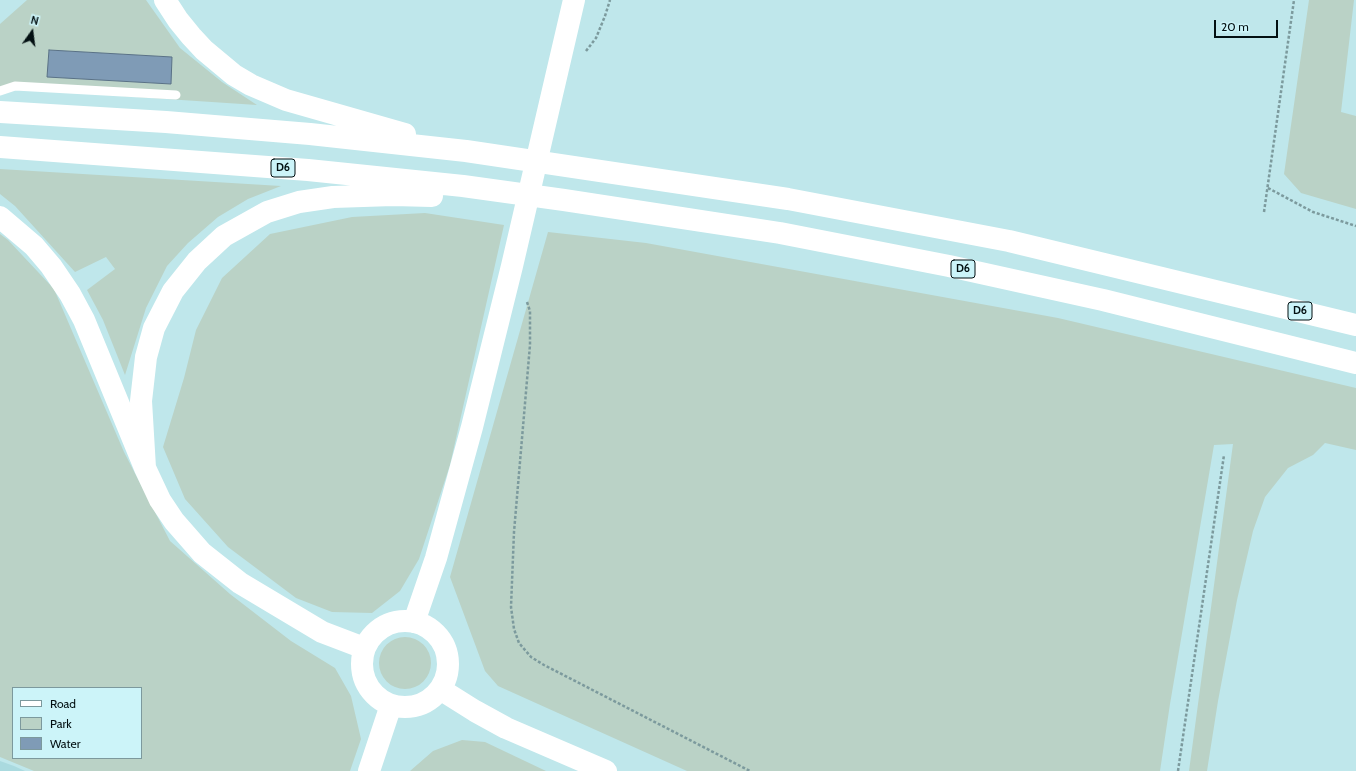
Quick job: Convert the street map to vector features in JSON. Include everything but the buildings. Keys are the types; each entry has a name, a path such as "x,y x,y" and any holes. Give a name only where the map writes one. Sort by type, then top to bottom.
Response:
{"main road":[{"path":"165,0 190,36 204,50 234,75 251,85 286,100 466,151"},
{"path":"414,622 440,542 472,427 512,266 574,0"},
{"name":"D6","path":"0,112 204,125 310,134 466,151 788,199 1009,241 1356,325"},
{"name":"D6","path":"0,147 316,171 463,186 780,233 949,266 1103,300 1356,363"},
{"path":"145,468 141,401 146,357 154,328 173,291 197,261 224,236 267,212 298,202 333,197 393,195 564,200"},
{"path":"0,217 34,246 51,266 70,294 84,320 145,468 163,505 174,520 202,553 240,583 322,632 364,648"},
{"path":"402,621 414,622 425,626 435,633 442,643 447,654 448,666 446,678 440,689 433,697 423,703 402,707 391,705 382,701 368,687 362,668 364,648 370,638 384,626 402,621"},
{"path":"440,689 506,728 606,771"},
{"path":"369,771 391,705"}],"lane":[{"path":"0,91 15,86 176,95"}],"path":[{"path":"584,52 596,38 610,0"},
{"path":"1264,212 1294,0"},
{"path":"1268,188 1313,212 1356,226"},
{"path":"525,299 530,310 530,345 514,532 511,607 514,629 519,643 530,656 544,665 750,771"},
{"path":"1178,771 1224,455"}],"shaded area":[{"path":"0,761 14,766 25,771 0,771"}],"green space":[{"path":"27,0 146,0 180,48 222,82 257,105 0,88 0,24","holes":["49,50 172,57 171,84 48,77"]},
{"path":"1309,0 1354,0 1341,112 1356,116 1356,209 1301,193 1284,174"},
{"path":"0,169 281,186 248,199 218,217 188,243 167,266 146,308 125,375 103,320 87,290 115,269 106,257 75,272 15,206 0,194"},
{"path":"425,213 504,225 450,465 419,559 400,591 372,613 332,612 296,598 228,547 185,499 163,447 184,378 196,330 222,278 270,234 352,217"},
{"path":"548,232 646,243 1058,318 1356,388 1356,450 1325,443 1313,455 1288,468 1265,497 1253,531 1237,600 1218,701 1207,771 1189,771 1233,444 1214,445 1160,771 687,771 498,686 485,671 450,577"},
{"path":"0,234 8,240 54,289 124,452 170,541 230,594 291,641 335,668 351,696 361,739 350,771 34,771 0,757"},
{"path":"400,637 410,637 424,644 431,658 431,668 424,682 410,689 400,689 390,685 383,678 379,668 379,658 383,648 390,641"},
{"path":"462,740 485,742 546,771 410,771 433,751"}],"water":[{"path":"49,50 172,57 171,84 47,77"}]}
